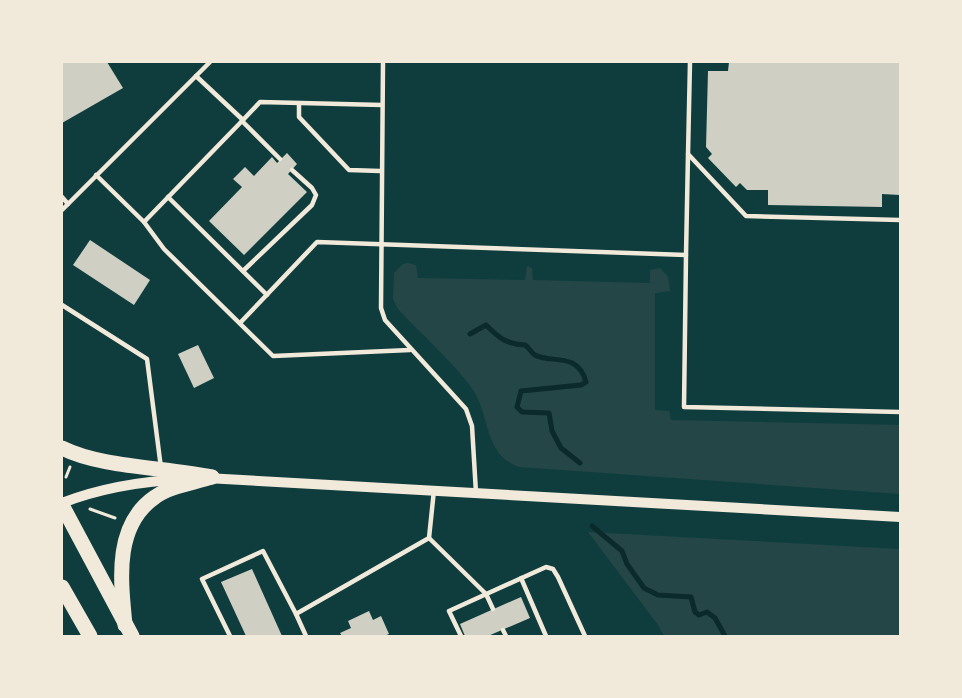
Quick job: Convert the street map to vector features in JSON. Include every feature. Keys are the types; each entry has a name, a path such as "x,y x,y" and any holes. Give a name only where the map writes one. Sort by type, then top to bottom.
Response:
{"main road":[{"path":"62,448 75,455 161,474 212,477"},
{"path":"128,631 121,565 124,543 137,515 155,497 212,477"},
{"path":"62,504 128,631"},
{"path":"62,586 90,636"}],"street":[{"path":"62,504 108,488 161,474"},
{"path":"212,477 900,517"}],"lane":[{"path":"62,210 210,62"},
{"path":"383,62 381,308 385,320 410,350 466,409 472,426 476,493"},
{"path":"690,62 684,407 900,412"},
{"path":"196,76 280,159"},
{"path":"144,222 260,102 299,105 382,105"},
{"path":"299,105 299,117 349,170 381,171"},
{"path":"688,154 746,216 900,220"},
{"path":"243,271 312,205 316,195 312,188 291,170"},
{"path":"96,175 144,222 164,249 273,356 410,350"},
{"path":"62,197 68,204"},
{"path":"168,197 267,295"},
{"path":"240,323 318,242 687,255"},
{"path":"62,305 147,359 161,474"},
{"path":"429,538 435,490"},
{"path":"429,538 486,594 493,609"},
{"path":"296,614 429,538"},
{"path":"230,636 202,579 263,551 306,636"},
{"path":"461,636 449,611 546,567 553,569 585,636"},
{"path":"521,578 546,636"},
{"path":"503,630 506,636"}],"path":[{"path":"62,467 66,477"},
{"path":"89,508 115,518"}],"shaded area":[{"path":"403,264 416,265 418,278 525,280 527,266 532,268 533,280 650,283 650,270 660,268 668,277 670,291 655,293 655,410 669,411 671,420 900,425 900,494 519,467 507,461 493,443 482,409 471,387 398,309 393,299 394,273"},
{"path":"588,532 900,549 900,636 664,636"}],"building":[{"path":"62,62 107,62 123,88 62,123"},
{"path":"729,62 900,62 900,195 882,194 882,207 768,205 768,190 747,190 740,183 736,187 708,158 712,154 706,147 708,71 728,71"},
{"path":"287,153 297,164 288,174 307,192 244,255 209,221 242,187 233,179 245,167 254,176 272,157 277,163"},
{"path":"90,240 150,280 134,305 73,265"},
{"path":"198,345 214,378 194,388 178,354"},
{"path":"252,569 282,636 246,636 221,582"},
{"path":"521,597 530,618 488,636 465,636 460,624"},
{"path":"369,611 373,620 381,616 389,634 342,636 340,633 351,628 348,621"}],"waterway":[{"path":"470,334 486,325 503,340 525,345 535,355 563,360 577,366 586,382 581,385 521,391 517,407 522,412 549,413 552,431 561,448 580,463"},
{"path":"592,526 622,551 627,564 644,588 658,595 691,597 695,612 699,615 707,612 715,618 725,636"}]}
